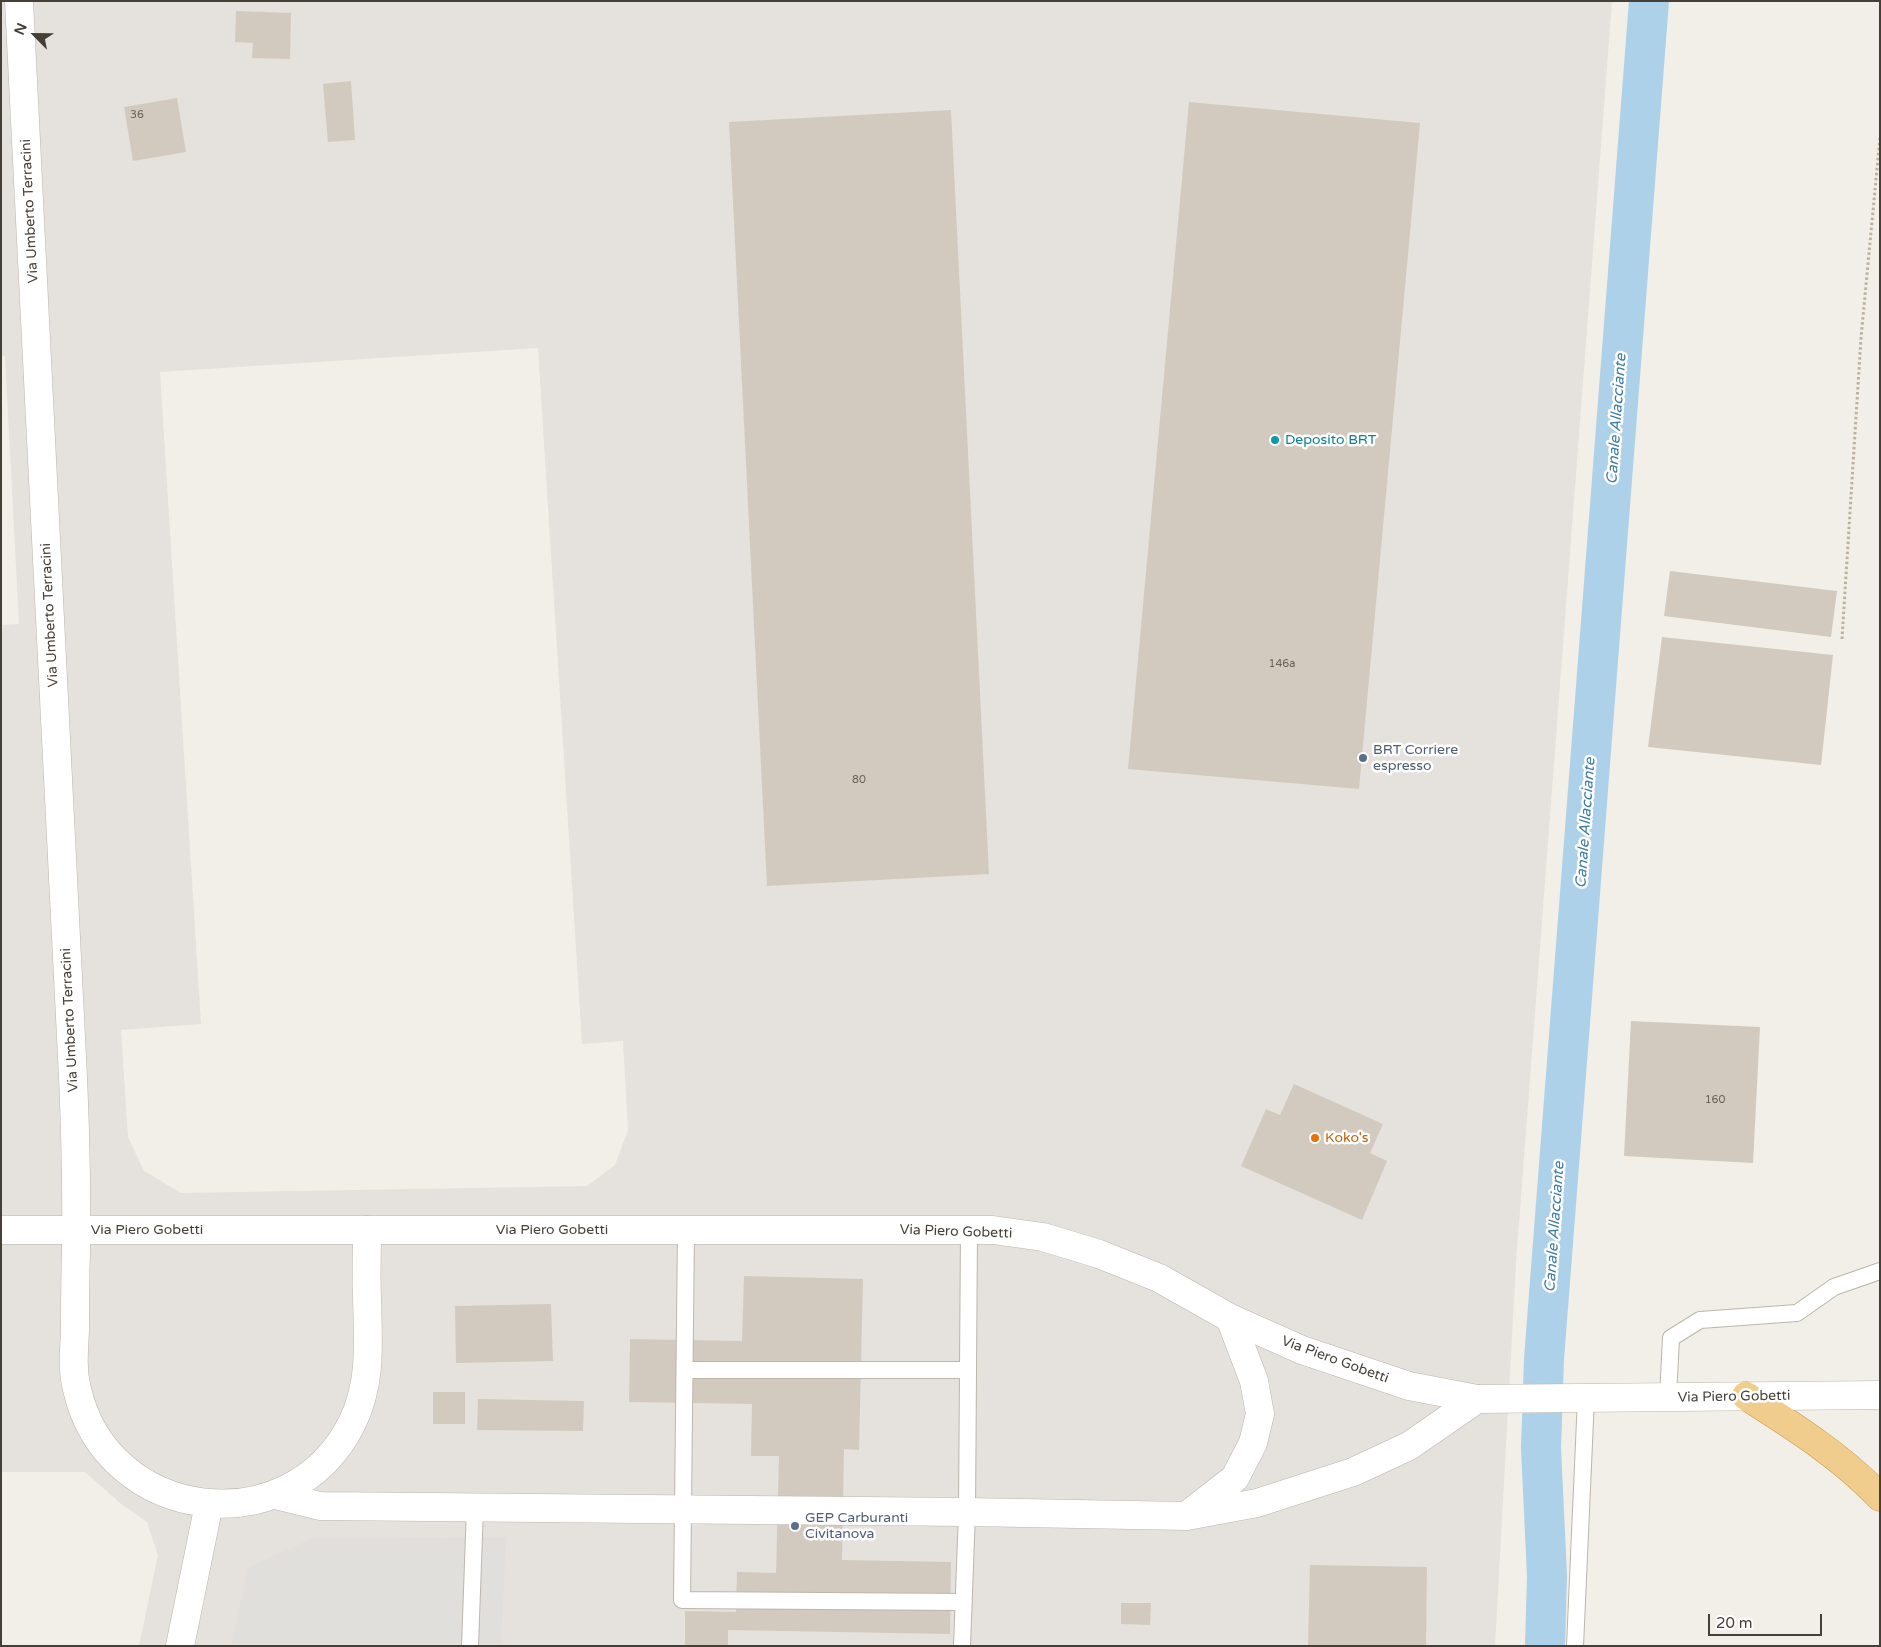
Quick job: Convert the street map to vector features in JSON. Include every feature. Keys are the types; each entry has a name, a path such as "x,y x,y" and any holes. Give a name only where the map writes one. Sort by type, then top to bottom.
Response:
{"highway":[{"path":"1746,1396 1824,1448 1859,1475 1880,1497"}],"street":[{"name":"Via Umberto Terracini","path":"20,1 76,1131 74,1374 84,1414 107,1451 128,1472 155,1489 181,1500 210,1504 253,1501 275,1494 298,1482 324,1461 337,1447 351,1426 361,1402 367,1377 367,1230"},
{"name":"Via Piero Gobetti","path":"1,1230 993,1230 1043,1237 1099,1254 1159,1278 1230,1318 1302,1350 1409,1386 1477,1399 1880,1395"},
{"path":"1187,1516 1235,1478 1253,1443 1260,1414 1254,1381 1230,1318"},
{"path":"275,1494 320,1506 1187,1516 1257,1503 1353,1472 1409,1446 1477,1399"},
{"path":"180,1646 210,1504"}],"lane":[{"path":"686,1230 682,1600 964,1602"},
{"path":"962,1646 967,1512 969,1230"},
{"path":"1668,1397 1671,1338 1700,1320 1797,1313 1834,1287 1880,1272"},
{"path":"685,1370 968,1370"},
{"path":"1575,1646 1578,1398"},
{"path":"470,1646 475,1508"}],"path":[{"path":"1842,639 1861,338 1880,137"}],"shaded area":[{"path":"1,1 1612,1 1516,1263 1495,1646 139,1646 158,1555 147,1522 120,1503 85,1472 1,1472 1,625 19,624 5,356 1,356","holes":["538,348 582,1044 623,1041 628,1130 615,1165 587,1186 181,1193 144,1171 128,1137 121,1030 201,1024 160,372"]},
{"path":"506,1537 501,1646 231,1646 248,1568 311,1539"}],"building":[{"path":"236,11 291,13 290,59 252,58 253,43 235,42"},
{"path":"351,81 355,140 328,142 323,84"},
{"path":"177,98 186,152 133,161 124,107"},
{"name":"Deposito BRT","path":"1189,102 1420,123 1359,789 1128,769"},
{"path":"951,110 989,874 767,886 729,122"},
{"path":"1670,571 1837,591 1831,637 1664,616"},
{"path":"1662,637 1833,655 1821,765 1648,747"},
{"path":"1631,1021 1760,1027 1753,1163 1624,1156"},
{"name":"Koko's","path":"1294,1084 1383,1124 1370,1153 1387,1161 1362,1220 1241,1166 1266,1109 1280,1115"},
{"path":"744,1276 863,1279 859,1450 844,1449 842,1560 951,1562 950,1634 728,1630 728,1646 685,1646 685,1611 736,1612 737,1572 776,1573 779,1456 751,1456 752,1404 629,1402 630,1339 742,1341"},
{"path":"551,1304 553,1361 456,1363 455,1306"},
{"path":"433,1392 465,1392 465,1424 433,1424"},
{"path":"478,1399 584,1401 583,1431 477,1430"},
{"path":"1310,1565 1427,1567 1426,1646 1308,1646"},
{"path":"1121,1603 1151,1603 1150,1625 1121,1624"}],"waterway":[{"name":"Canale Allacciante","path":"1545,1646 1547,1576 1541,1448 1544,1359 1649,1"}],"place":[{"name":"Deposito BRT","path":"1275,440"},
{"name":"BRT Corriere espresso","path":"1363,758"},
{"name":"Koko's","path":"1315,1138"},
{"name":"GEP Carburanti Civitanova","path":"795,1526"}]}
